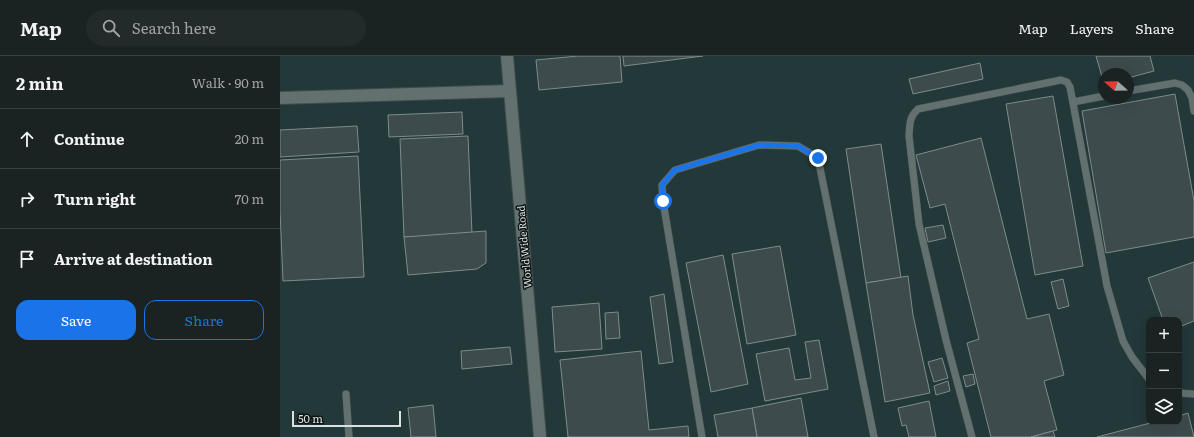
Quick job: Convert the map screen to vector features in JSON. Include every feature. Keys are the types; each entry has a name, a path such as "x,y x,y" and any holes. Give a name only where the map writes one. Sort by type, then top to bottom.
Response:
{"street":[{"name":"World Wide Road","path":"507,56 540,437"},
{"path":"280,98 510,91"}],"lane":[{"path":"972,437 946,340 919,224 909,136 912,114 918,109 1061,80 1067,82 1070,87 1073,102 1107,286 1123,340 1132,357 1146,375"},
{"path":"1134,91 1175,83 1182,85 1188,90 1192,98 1194,111"},
{"path":"1073,102 1098,97"},
{"path":"702,437 663,201 662,185 675,170 759,145 798,146 818,158 874,437"},
{"path":"1182,393 1194,394"},
{"path":"346,394 349,437"}],"shaded area":[{"path":"280,56 1194,56 1194,437 280,437"}],"building":[{"path":"578,56 620,56 622,82 539,90 536,60"},
{"path":"623,56 703,56 624,66"},
{"path":"1096,56 1150,56 1154,71 1134,76 1134,68 1099,68"},
{"path":"980,63 983,79 913,94 909,79"},
{"path":"1175,94 1194,201 1194,237 1106,253 1082,111 1120,104 1134,104 1134,101"},
{"path":"1053,96 1083,266 1035,275 1006,104"},
{"path":"462,112 463,134 389,137 388,115"},
{"path":"357,126 359,152 280,157 280,130"},
{"path":"468,136 472,234 404,237 400,139"},
{"path":"981,138 1027,319 1049,314 1064,375 1044,381 1057,430 1031,437 991,437 967,343 979,339 945,204 930,208 916,155"},
{"path":"881,144 901,278 866,283 846,149"},
{"path":"358,156 364,277 283,281 280,211 280,160"},
{"path":"943,225 946,238 928,242 925,228"},
{"path":"486,231 486,263 477,269 408,275 404,237"},
{"path":"780,246 796,335 747,344 732,254"},
{"path":"723,255 748,384 711,392 686,263"},
{"path":"1194,262 1194,321 1182,326 1182,317 1162,317 1148,278"},
{"path":"908,276 913,315 930,393 885,402 866,283"},
{"path":"1063,279 1069,306 1058,309 1051,282"},
{"path":"664,294 673,362 659,364 650,297"},
{"path":"599,303 602,349 555,352 552,307"},
{"path":"618,312 620,338 606,339 605,313"},
{"path":"819,340 828,389 765,401 756,354 789,348 795,380 811,378 805,342"},
{"path":"510,347 512,364 462,369 461,351"},
{"path":"641,351 649,430 688,426 689,437 568,437 560,360"},
{"path":"942,358 948,378 934,382 928,362"},
{"path":"973,374 975,384 966,387 963,376"},
{"path":"948,381 950,391 936,395 934,386"},
{"path":"801,398 808,437 757,437 752,408"},
{"path":"929,401 936,437 909,437 906,425 902,426 898,408"},
{"path":"433,405 436,437 411,437 408,408"},
{"path":"752,408 757,437 718,437 714,415"},
{"path":"1188,413 1194,437 1097,437 1146,424 1182,425 1182,415"},
{"path":"1053,431 1055,437 1031,437"}],"route":[{"path":"663,201 662,185 675,170 759,145 798,146 818,158"}]}
